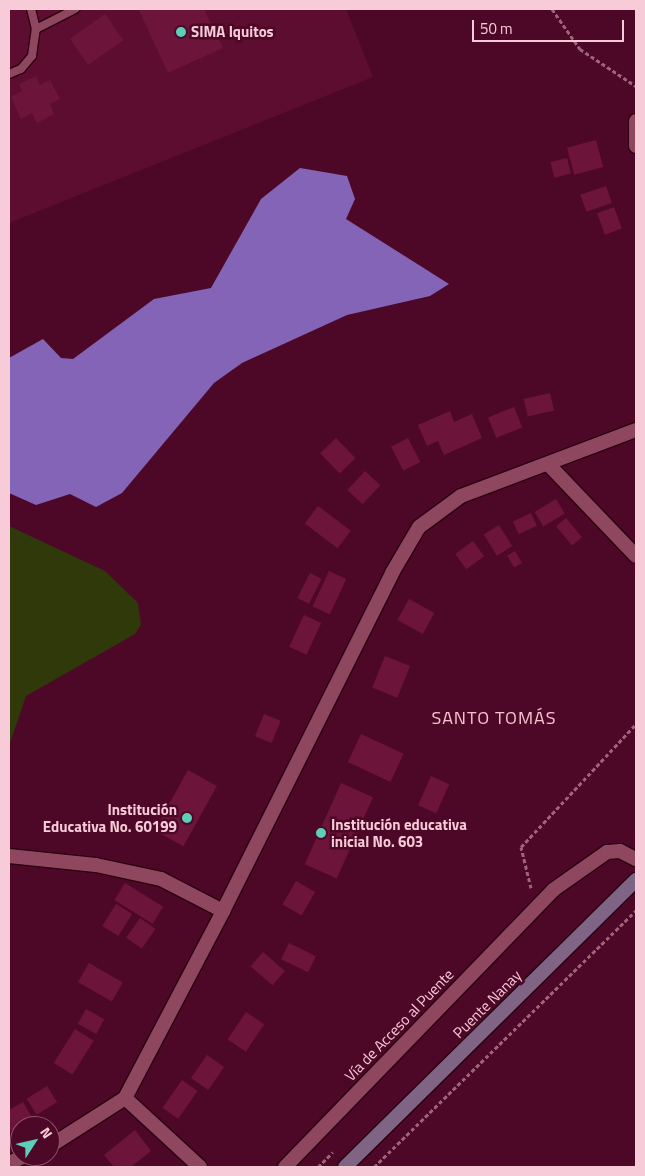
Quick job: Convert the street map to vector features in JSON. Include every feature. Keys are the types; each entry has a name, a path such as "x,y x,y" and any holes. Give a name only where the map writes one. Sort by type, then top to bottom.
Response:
{"main road":[{"name":"Puente Nanay","path":"345,1167 636,880"}],"street":[{"path":"636,121 636,146"},
{"path":"60,1140 125,1098 223,911 392,573 419,527 461,496 636,430"},
{"path":"548,464 636,556"},
{"name":"Vía de Acceso al Puente","path":"285,1167 536,906 607,852 620,850 636,859"},
{"path":"9,856 96,865 161,879 223,911"},
{"path":"125,1098 200,1167"}],"lane":[{"path":"9,74 21,69 32,56 36,29 31,9"},
{"path":"36,29 75,9"}],"path":[{"path":"552,9 580,49 636,86"},
{"path":"536,906 521,847 636,724"},
{"path":"375,1166 636,910"}],"shaded area":[{"path":"9,9 346,9 373,77 9,223"},
{"path":"300,168 347,176 355,199 346,219 449,284 430,296 347,315 242,363 214,383 122,493 96,507 70,494 36,505 9,493 9,358 43,339 61,358 73,359 154,299 211,288 261,199"}],"green space":[{"path":"9,526 105,571 138,603 141,625 135,634 26,696 9,746"}],"building":[{"path":"204,9 223,48 168,73 139,10"},
{"path":"105,14 123,40 88,65 70,39"},
{"path":"36,76 40,85 50,80 60,99 50,104 54,114 37,123 32,113 21,119 11,97 22,91 19,84"},
{"path":"596,140 603,167 574,175 567,148"},
{"path":"567,158 571,174 554,178 551,162"},
{"path":"606,186 612,203 586,212 580,195"},
{"path":"614,207 622,229 605,235 597,213"},
{"path":"550,393 554,411 528,417 524,399"},
{"path":"514,407 522,427 496,438 488,417"},
{"path":"450,411 454,422 472,414 482,438 444,455 438,441 427,446 418,425"},
{"path":"336,438 355,458 340,473 320,453"},
{"path":"408,438 420,462 403,471 391,447"},
{"path":"365,471 380,485 363,504 347,490"},
{"path":"556,499 565,514 543,526 535,512"},
{"path":"318,506 351,531 338,548 305,524"},
{"path":"531,513 537,526 519,534 513,521"},
{"path":"566,518 582,537 572,546 556,526"},
{"path":"499,525 512,546 497,556 484,535"},
{"path":"473,541 484,556 466,569 455,554"},
{"path":"515,551 522,563 514,568 507,556"},
{"path":"329,571 346,579 330,614 313,606"},
{"path":"310,573 322,579 309,604 297,598"},
{"path":"409,599 434,613 423,634 397,620"},
{"path":"304,615 321,623 306,655 289,647"},
{"path":"385,656 410,666 397,698 372,688"},
{"path":"264,714 281,721 272,743 255,736"},
{"path":"361,734 404,754 390,782 348,762"},
{"path":"188,770 217,786 183,846 155,830"},
{"path":"431,776 449,784 436,813 418,805"},
{"path":"341,783 373,797 337,879 305,864"},
{"path":"296,881 315,892 302,915 282,904"},
{"path":"125,883 163,907 153,924 114,900"},
{"path":"116,904 132,914 118,936 102,926"},
{"path":"140,918 156,929 142,949 126,938"},
{"path":"289,943 316,956 308,972 281,959"},
{"path":"263,952 285,971 272,985 251,966"},
{"path":"89,963 123,982 112,1002 78,982"},
{"path":"86,1009 104,1019 96,1034 78,1024"},
{"path":"246,1012 264,1024 246,1052 228,1039"},
{"path":"75,1029 94,1041 72,1075 54,1063"},
{"path":"207,1055 224,1067 208,1090 191,1078"},
{"path":"182,1080 198,1091 178,1119 162,1108"},
{"path":"47,1086 57,1102 37,1115 27,1099"},
{"path":"23,1102 31,1116 10,1116 10,1131 9,1110"},
{"path":"135,1130 151,1151 131,1167 114,1167 104,1155"}],"place":[{"name":"SIMA Iquitos","path":"181,32"},
{"name":"Institución Educativa No. 60199","path":"187,818"},
{"name":"Institución educativa inicial No. 603","path":"321,833"}],"district":[{"name":"SANTO TOMÁS","path":"494,718"}]}
